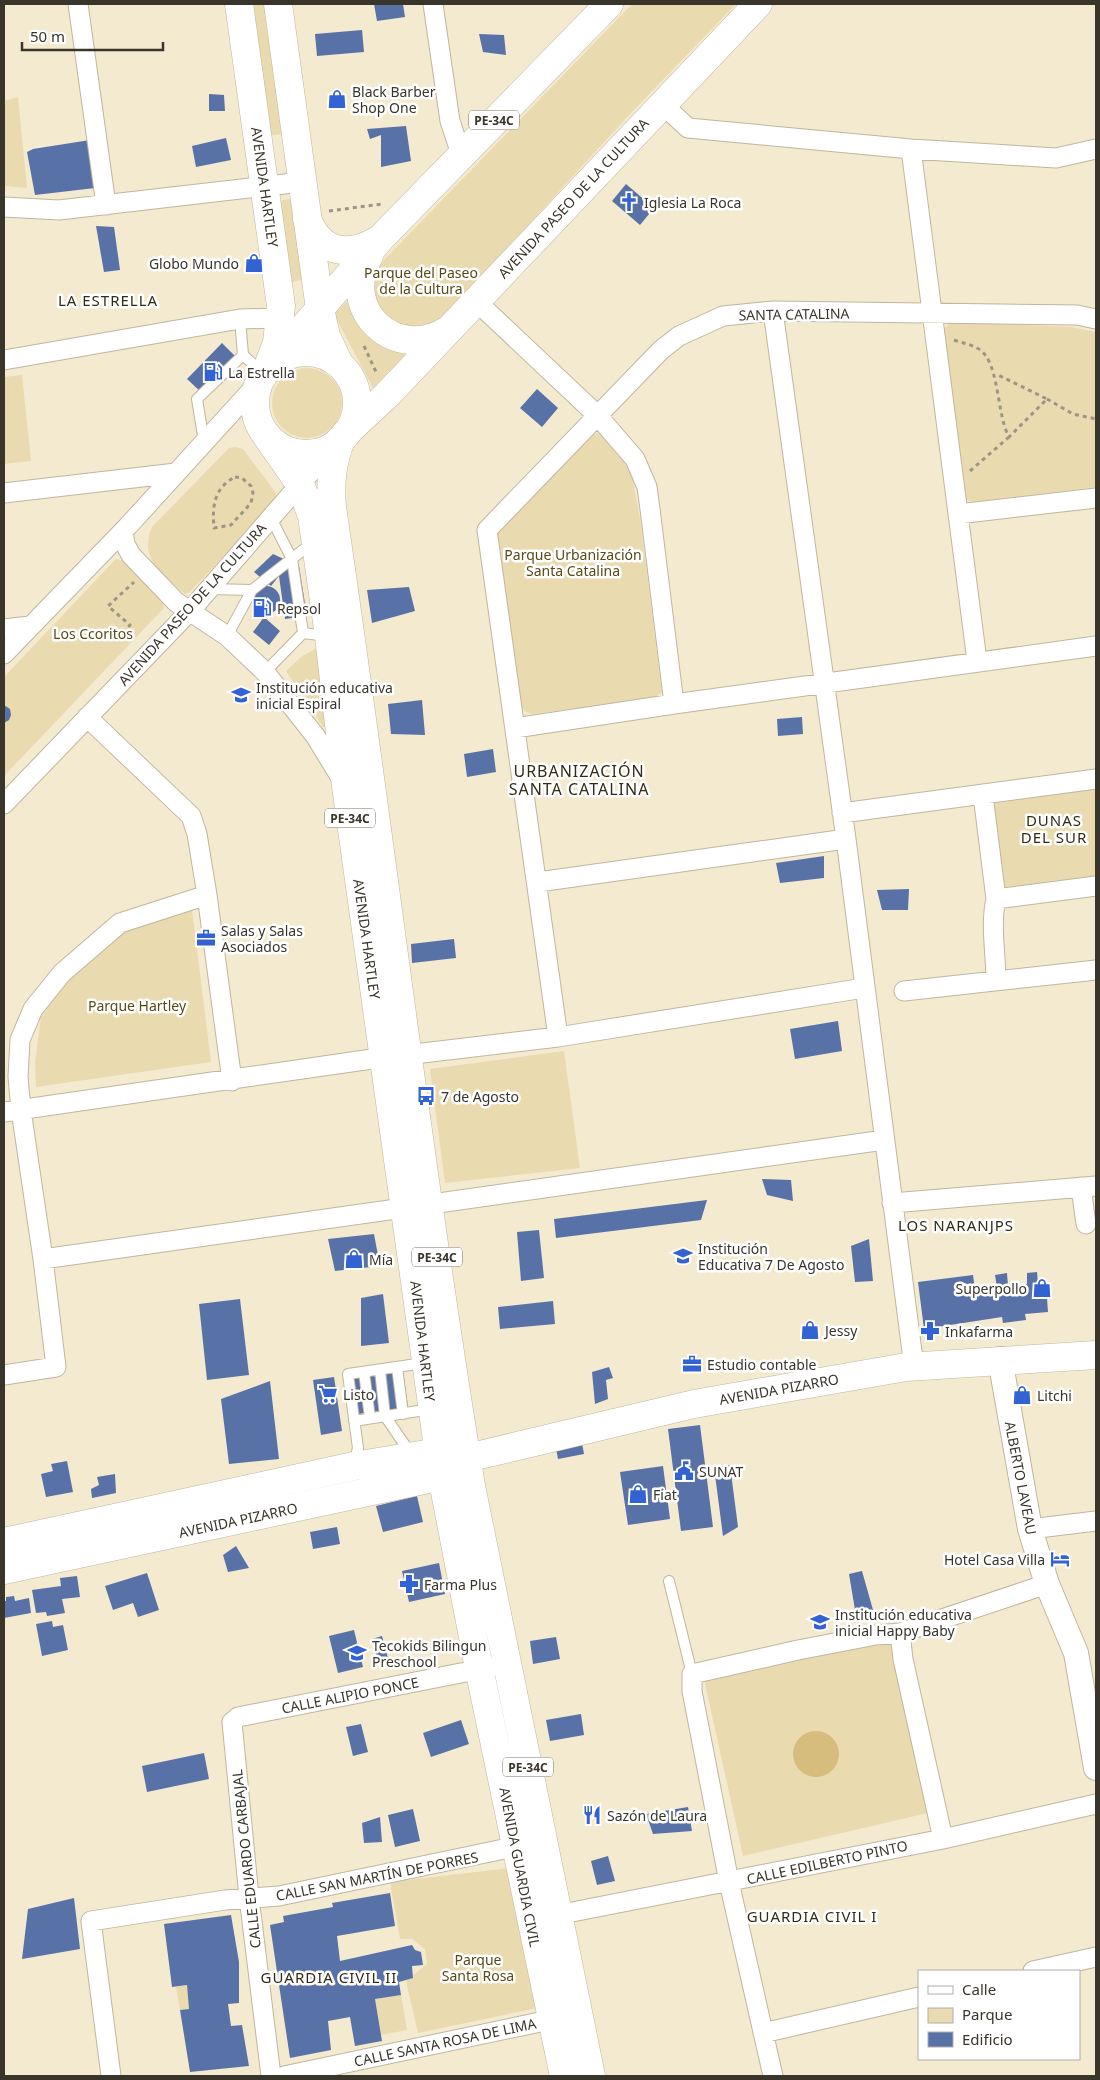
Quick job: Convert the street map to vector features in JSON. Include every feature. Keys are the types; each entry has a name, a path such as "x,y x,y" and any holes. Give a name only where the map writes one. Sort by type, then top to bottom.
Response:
{"main road":[{"name":"AVENIDA HARTLEY","path":"239,4 265,185 281,318 277,343 266,372"},
{"path":"278,4 302,182 316,215 320,308 326,336 339,364"},
{"name":"AVENIDA PASEO DE LA CULTURA","path":"341,439 387,395 758,4"},
{"name":"PE-34C","path":"339,364 350,378 356,394 356,411 341,439 319,452 304,454 286,450 268,438 260,426 256,412 255,397 266,372 381,238 600,8"},
{"path":"316,215 316,236 333,249 350,251 366,247 381,238"},
{"path":"381,238 364,264 360,280 364,305 377,326 390,335 406,340 423,341 438,336 452,327"},
{"path":"266,372 288,355 308,352 324,355 339,364"},
{"name":"AVENIDA HARTLEY","path":"268,438 300,484 312,516 329,636 346,786 396,1057"},
{"name":"AVENIDA HARTLEY","path":"341,439 333,460 330,482 332,507 396,1057 417,1207 466,1458"},
{"name":"AVENIDA HARTLEY","path":"417,1207 425,1363 432,1409 431,1461"},
{"name":"AVENIDA PIZARRO","path":"4,1542 354,1466 466,1458 694,1404 914,1367 1000,1359 1096,1355"},
{"name":"AVENIDA GUARDIA CIVIL","path":"466,1458 557,1915 565,2017 564,2076"},
{"name":"AVENIDA PIZARRO","path":"4,1570 431,1461"},
{"name":"AVENIDA GUARDIA CIVIL","path":"431,1461 479,1668 516,1848 565,2017 591,2076"}],"street":[{"path":"78,4 106,205"},
{"path":"433,4 450,121 461,154"},
{"path":"662,104 688,128 911,149 1056,158 1096,149"},
{"path":"911,149 977,661"},
{"path":"4,206 59,210 302,182"},
{"path":"476,301 598,416 635,459 647,487 674,704"},
{"path":"772,311 846,839 914,1367"},
{"name":"SANTA CATALINA","path":"515,728 487,530 661,350 679,336 723,316 772,311 934,321 1077,315 1096,319"},
{"path":"4,360 240,320 281,318"},
{"path":"4,654 123,531 266,372"},
{"name":"AVENIDA PASEO DE LA CULTURA","path":"4,804 190,611 341,439"},
{"path":"4,493 176,473"},
{"path":"958,514 1096,498"},
{"path":"123,531 131,555 176,602 227,636 265,672 316,737 346,786"},
{"path":"4,629 30,626"},
{"path":"558,1037 538,882 515,728 977,661 1096,646"},
{"path":"87,717 191,816 197,834 207,895 232,1081"},
{"path":"842,813 1096,779"},
{"path":"983,795 996,899 993,913 996,981"},
{"path":"538,882 846,839"},
{"path":"996,899 1096,886"},
{"path":"4,1375 56,1367 43,1259 12,1111 18,1077 20,1040 33,1009 62,973 120,923 207,895"},
{"path":"904,991 1096,970"},
{"path":"12,1111 396,1057 558,1037 864,988"},
{"path":"43,1259 884,1140"},
{"path":"892,1203 1089,1186 1086,1224"},
{"name":"ALBERTO LAVEAU","path":"1000,1359 1030,1529 1047,1584 1076,1653 1096,1768"},
{"path":"1030,1529 1096,1520"},
{"path":"773,2076 729,1882 692,1691 692,1674 798,1650 876,1635 900,1633 1047,1584"},
{"path":"900,1633 903,1659 943,1838"},
{"name":"CALLE ALIPIO PONCE","path":"232,1731 232,1722 238,1717 479,1668 508,1665"},
{"name":"CALLE EDUARDO CARBAJAL","path":"232,1731 249,1897 271,2076"},
{"name":"CALLE EDILBERTO PINTO","path":"557,1915 943,1838 1096,1804"},
{"name":"CALLE SAN MARTÍN DE PORRES","path":"111,2076 91,1921 249,1897 265,1899 516,1848 543,1840"},
{"path":"1038,1970 1096,1957"},
{"path":"763,2033 918,1997"},
{"name":"CALLE SANTA ROSA DE LIMA","path":"284,2076 565,2017"}],"lane":[{"path":"240,320 243,354 266,372"},
{"path":"204,442 197,399 243,354"},
{"path":"270,518 292,559 303,633"},
{"path":"227,636 252,590 316,539"},
{"path":"208,589 252,590"},
{"path":"303,633 329,636"},
{"path":"265,672 303,633"},
{"path":"354,1466 358,1448 348,1374 425,1363"},
{"path":"397,1367 403,1414"},
{"path":"380,1370 385,1416 431,1461"},
{"path":"364,1372 370,1418"},
{"path":"354,1421 432,1409"},
{"path":"669,1581 692,1674"}],"path":[{"path":"316,215 388,203"},
{"path":"934,321 944,337 979,348 996,374 997,396 1004,428 1009,437"},
{"path":"996,374 1073,414 1096,420"},
{"path":"954,485 1009,437 1047,399"},
{"path":"235,477 242,478 251,486 251,503 231,525 214,528 213,515 216,493 228,480 235,477"},
{"path":"123,632 130,625"}],"green space":[{"path":"249,4 270,4 288,133 267,136"},
{"name":"Parque del Paseo de la Cultura","path":"632,4 736,4 629,115 444,317 423,328 412,328 392,320 378,305 374,295 373,284 376,273 384,260"},
{"path":"18,97 27,188 4,186 4,101"},
{"path":"293,199 306,279 287,283 278,206 282,200"},
{"path":"350,298 409,351 373,388 334,314"},
{"path":"950,322 1071,327 1096,332 1096,487 975,502 965,500 944,337 945,328"},
{"path":"307,368 320,371 332,378 339,390 342,403 339,416 332,428 320,435 307,438 294,435 282,428 275,416 272,403 275,390 282,378 294,371"},
{"path":"22,375 31,461 4,464 4,377"},
{"name":"Parque Urbanización Santa Catalina","path":"601,432 612,442 631,471 640,518 662,692 656,697 533,714 526,712 521,706 497,539 499,525 593,435"},
{"path":"229,448 243,449 276,493 276,500 190,592 185,594 155,565 150,557 148,538 152,527"},
{"name":"Los Ccoritos","path":"116,559 128,562 162,598 164,608 4,776 4,677"},
{"path":"318,647 329,727 323,727 286,671 301,657"},
{"path":"1096,789 1096,876 1005,891 994,803"},
{"name":"Parque Hartley","path":"192,909 211,1062 36,1087 35,1062 41,1017 70,976 115,938 148,920"},
{"path":"564,1051 580,1168 445,1183 430,1069"},
{"path":"895,1641 928,1813 743,1856 704,1679"},
{"name":"Parque Santa Rosa","path":"510,1868 537,2008 418,2033 406,1981 427,1964 425,1949 412,1939 400,1939 390,1882"},
{"path":"187,1985 189,2009 180,2010 176,1987"},
{"path":"401,1995 407,2030 381,2035 375,1999"}],"shaded area":[{"path":"816,1731 829,1735 835,1741 839,1754 835,1767 829,1773 816,1777 803,1773 797,1767 793,1754 797,1741 803,1735"}],"building":[{"path":"374,4 403,4 405,17 377,21"},
{"path":"362,30 364,52 317,56 315,34"},
{"path":"479,34 504,35 506,55 483,52"},
{"path":"209,94 224,95 225,111 209,111"},
{"path":"406,126 411,161 381,167 381,135 370,139 367,129"},
{"path":"226,138 231,160 196,167 192,146"},
{"path":"90,140 95,188 35,195 27,152 33,149"},
{"path":"626,184 654,208 640,225 612,201"},
{"path":"96,226 114,227 120,270 104,272"},
{"path":"222,343 236,357 202,393 187,379"},
{"path":"537,389 558,408 542,427 520,408"},
{"path":"273,554 299,566 307,616 285,619 279,576 271,586 254,572"},
{"path":"266,586 276,590 280,600 276,610 266,614 256,610 252,600 256,590"},
{"path":"409,587 415,611 372,623 367,590"},
{"path":"264,617 280,631 269,645 253,632"},
{"path":"422,700 425,735 391,734 388,704"},
{"path":"4,705 10,709 11,715 9,720 4,723"},
{"path":"802,717 803,734 778,736 777,719"},
{"path":"493,749 496,772 467,777 464,754"},
{"path":"824,856 824,878 780,883 776,863"},
{"path":"909,889 908,910 882,910 877,890"},
{"path":"454,939 456,958 412,963 411,944"},
{"path":"838,1021 842,1051 795,1059 790,1029"},
{"path":"762,1179 791,1180 793,1201 767,1195"},
{"path":"707,1200 701,1220 556,1238 554,1219"},
{"path":"539,1230 544,1278 521,1281 517,1232"},
{"path":"374,1234 380,1266 335,1271 328,1239"},
{"path":"869,1239 873,1281 855,1282 851,1246"},
{"path":"1037,1272 1038,1284 1046,1285 1048,1312 1025,1314 1026,1320 1003,1323 1002,1317 924,1329 918,1282 973,1275 975,1290 997,1288 995,1275 1007,1273 1008,1286 1022,1285 1027,1284 1027,1273"},
{"path":"383,1294 389,1343 361,1346 361,1298"},
{"path":"240,1299 249,1375 207,1380 199,1304"},
{"path":"553,1301 555,1324 500,1329 498,1307"},
{"path":"609,1367 613,1378 606,1380 608,1399 595,1404 592,1372"},
{"path":"403,1371 408,1407 351,1415 346,1380"},
{"path":"334,1377 342,1431 321,1435 313,1380"},
{"path":"270,1381 279,1459 229,1464 221,1399"},
{"path":"700,1425 713,1527 681,1531 668,1429"},
{"path":"582,1443 584,1454 558,1459 556,1448"},
{"path":"67,1461 73,1492 46,1497 41,1474 53,1471 51,1464"},
{"path":"730,1465 738,1527 723,1536 714,1467"},
{"path":"663,1466 670,1519 628,1525 620,1472"},
{"path":"115,1474 116,1493 92,1498 91,1489 99,1485 97,1477"},
{"path":"417,1496 423,1522 383,1532 376,1506"},
{"path":"337,1527 340,1544 313,1549 310,1532"},
{"path":"236,1546 249,1568 228,1572 223,1555"},
{"path":"439,1563 445,1594 409,1602 402,1571"},
{"path":"862,1571 875,1617 857,1622 849,1574"},
{"path":"147,1573 159,1610 138,1617 133,1603 113,1610 105,1586"},
{"path":"77,1576 80,1597 62,1599 65,1613 47,1616 46,1612 36,1613 32,1590 61,1586 60,1578"},
{"path":"14,1596 15,1601 29,1598 31,1613 4,1618 4,1601 6,1601 6,1597"},
{"path":"52,1621 53,1627 63,1625 68,1650 42,1656 36,1624"},
{"path":"354,1630 363,1667 338,1673 329,1636"},
{"path":"382,1636 389,1662 379,1665 372,1639"},
{"path":"556,1637 560,1659 533,1664 530,1641"},
{"path":"581,1714 584,1735 550,1741 546,1720"},
{"path":"461,1720 469,1744 431,1757 423,1733"},
{"path":"361,1724 368,1752 353,1756 346,1727"},
{"path":"204,1753 209,1779 147,1792 142,1766"},
{"path":"688,1807 692,1831 653,1834 646,1814"},
{"path":"413,1809 420,1841 395,1847 388,1815"},
{"path":"380,1817 382,1842 364,1843 362,1823"},
{"path":"608,1856 615,1881 597,1885 591,1861"},
{"path":"390,1893 395,1926 337,1936 340,1961 412,1945 415,1950 421,1952 423,1965 412,1966 413,1978 399,1982 401,1995 375,1999 382,2041 355,2046 350,2017 328,2021 331,2050 290,2058 270,1925 284,1922 283,1916 333,1907 332,1903"},
{"path":"74,1898 80,1949 22,1959 28,1909"},
{"path":"231,1915 239,1962 239,2003 228,2004 231,2026 242,2025 249,2066 190,2072 180,2010 189,2009 187,1985 172,1987 164,1924"}],"place":[{"name":"Black Barber Shop One","path":"337,99"},
{"name":"Iglesia La Roca","path":"629,202"},
{"name":"Globo Mundo","path":"254,263"},
{"name":"La Estrella","path":"213,372"},
{"name":"Repsol","path":"262,608"},
{"name":"Institución educativa inicial Espiral","path":"241,695"},
{"name":"Salas y Salas Asociados","path":"206,938"},
{"name":"7 de Agosto","path":"426,1096"},
{"name":"Institución Educativa 7 De Agosto","path":"683,1256"},
{"name":"Mía","path":"354,1259"},
{"name":"Superpollo","path":"1042,1288"},
{"name":"Jessy","path":"810,1330"},
{"name":"Inkafarma","path":"930,1331"},
{"name":"Estudio contable","path":"692,1364"},
{"name":"Listo","path":"328,1394"},
{"name":"Litchi","path":"1022,1395"},
{"name":"SUNAT","path":"684,1471"},
{"name":"Fiat","path":"638,1494"},
{"name":"Hotel Casa Villa","path":"1060,1559"},
{"name":"Farma Plus","path":"409,1584"},
{"name":"Institución educativa inicial Happy Baby","path":"820,1622"},
{"name":"Tecokids Bilingun Preschool","path":"357,1653"},
{"name":"Sazón de Laura","path":"592,1815"}],"district":[{"name":"LA ESTRELLA","path":"108,300"},
{"name":"URBANIZACIÓN SANTA CATALINA","path":"579,780"},
{"name":"DUNAS DEL SUR","path":"1054,828"},
{"name":"LOS NARANJPS","path":"956,1225"},
{"name":"GUARDIA CIVIL I","path":"812,1916"},
{"name":"GUARDIA CIVIL II","path":"329,1977"}]}
